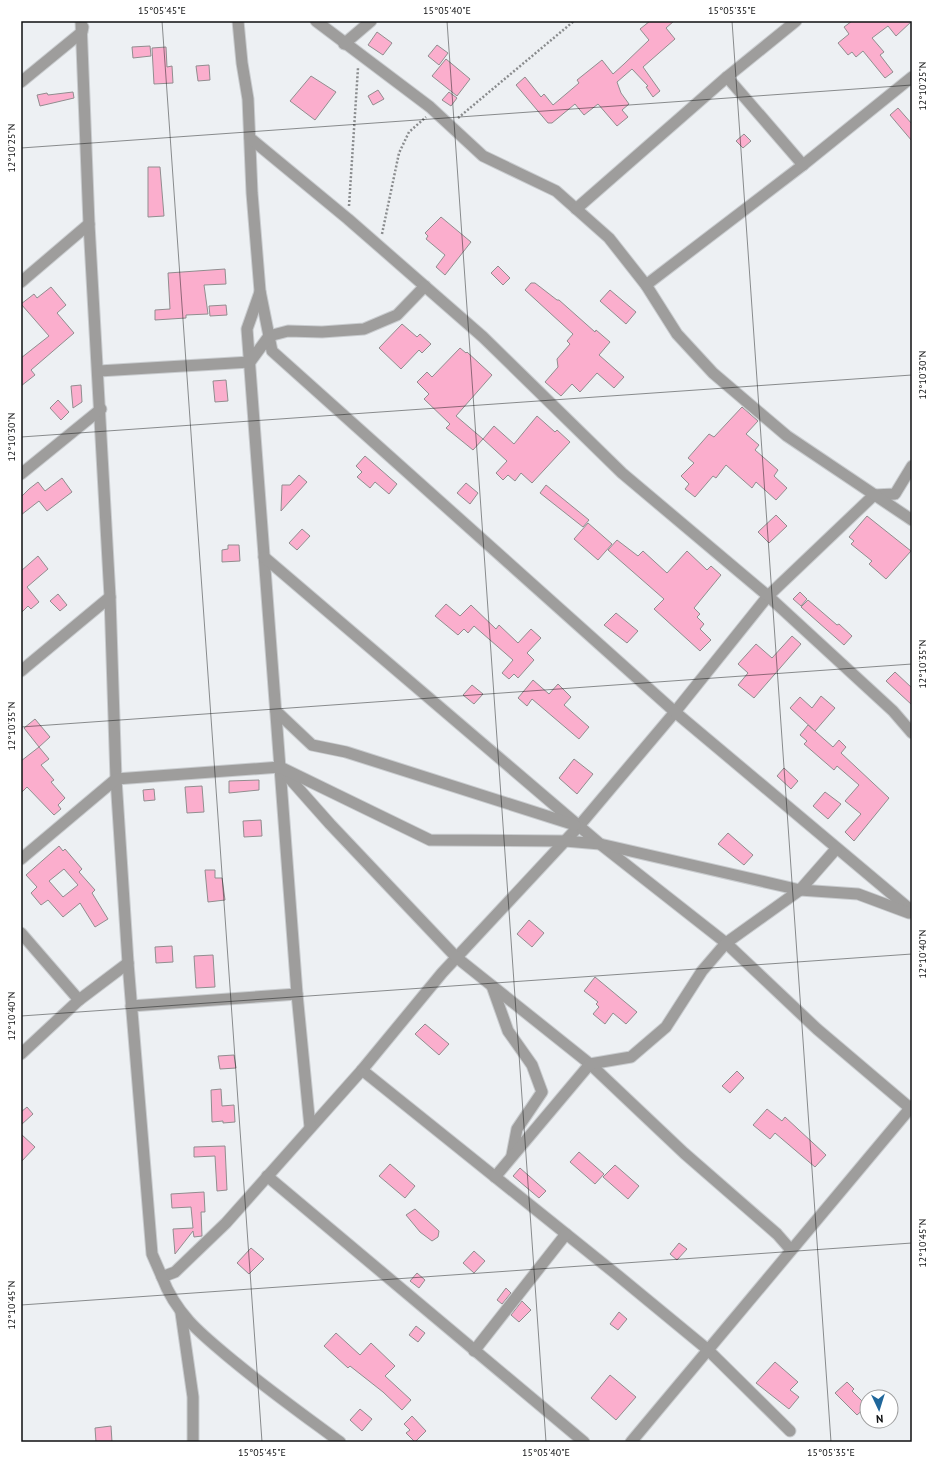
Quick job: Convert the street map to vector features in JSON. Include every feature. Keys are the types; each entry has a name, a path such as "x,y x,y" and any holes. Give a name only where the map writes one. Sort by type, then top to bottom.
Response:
{"street":[{"path":"238,21 242,62 248,99 252,193 260,291 272,351 675,712 912,912"},
{"path":"316,21 344,44 433,110 483,156 556,191 609,238 646,286 677,334 713,373 787,436 912,520"},
{"path":"344,44 371,21"},
{"path":"576,209 727,77 796,21"},
{"path":"21,82 82,25"},
{"path":"82,25 89,224 101,409 110,597 116,779 131,1006 152,1254 169,1295 181,1313 195,1328 272,1392 340,1442"},
{"path":"727,77 803,165"},
{"path":"646,286 803,165 912,77"},
{"path":"250,138 348,219 483,337 622,473 768,596 893,711 912,733"},
{"path":"21,282 89,224"},
{"path":"250,362 269,336 288,331 322,332 364,329 397,315 425,286"},
{"path":"260,291 248,329 297,994 310,1127"},
{"path":"98,371 250,362"},
{"path":"21,474 101,409"},
{"path":"162,1277 175,1272 221,1228 362,1070 456,957 579,826 675,712 768,596 874,495 895,494 912,466"},
{"path":"264,557 600,844 726,943 817,1029 911,1107 707,1349 631,1442"},
{"path":"21,671 110,597"},
{"path":"276,711 312,745 346,752 579,826"},
{"path":"280,767 330,824 456,957 590,1064 684,1153 777,1234 791,1250"},
{"path":"21,859 116,779 280,767 430,840 565,841 600,844 800,890 858,894 912,912"},
{"path":"495,1177 590,1064 631,1057 666,1027 702,971 726,943 800,890 836,848"},
{"path":"21,933 79,1000"},
{"path":"21,1054 79,1000 128,963"},
{"path":"492,986 508,1031 532,1065 542,1092 517,1129 512,1157"},
{"path":"131,1006 297,994"},
{"path":"362,1070 707,1349 790,1431"},
{"path":"267,1176 584,1442"},
{"path":"474,1350 566,1234"},
{"path":"181,1313 193,1397 193,1442"}],"path":[{"path":"450,125 574,21"},
{"path":"348,219 359,55"},
{"path":"380,247 399,153 409,132 433,110"}],"building":[{"path":"650,21 674,21 666,28 675,39 643,67 660,91 653,97 646,87 648,86 632,69 617,82 621,93 629,104 622,110 628,117 617,126 598,104 584,115 575,104 552,123 548,123 516,85 525,77 541,97 544,94 553,105 579,83 577,80 602,60 613,74 649,40 640,29"},
{"path":"852,21 912,21 896,36 888,26 872,38 884,52 880,55 893,72 885,78 863,51 856,57 852,52 848,55 838,43 849,34 844,27"},
{"path":"377,32 392,43 383,55 368,45"},
{"path":"437,45 448,53 439,65 428,56"},
{"path":"150,46 151,56 133,58 132,47"},
{"path":"166,47 167,67 172,66 173,83 154,84 152,48"},
{"path":"446,59 470,79 457,96 432,76"},
{"path":"209,65 210,80 198,81 196,66"},
{"path":"311,76 336,92 315,120 290,101"},
{"path":"378,90 384,99 373,105 368,96"},
{"path":"73,92 74,98 40,106 37,95 47,93 48,95"},
{"path":"449,92 457,98 451,106 442,100"},
{"path":"898,108 912,124 912,141 890,115"},
{"path":"744,134 751,141 743,148 736,141"},
{"path":"148,167 160,167 164,216 148,217"},
{"path":"441,217 471,242 445,275 436,267 445,255 426,239 428,236 425,233"},
{"path":"498,266 510,278 503,285 491,273"},
{"path":"225,269 226,284 204,285 208,314 186,315 186,318 155,320 155,310 170,309 168,273"},
{"path":"531,283 535,283 559,300 595,332 596,330 610,342 599,355 624,377 614,388 597,373 580,392 572,384 561,396 545,382 558,367 557,359 570,344 567,341 573,334 525,290"},
{"path":"51,287 66,305 57,313 74,333 31,370 35,375 21,386 21,358 49,336 21,304 34,294 37,298"},
{"path":"610,290 636,312 626,324 600,301"},
{"path":"226,305 227,315 210,316 209,306"},
{"path":"402,324 417,337 420,334 431,344 422,353 419,350 401,369 379,348"},
{"path":"460,348 466,353 467,352 492,375 456,416 483,439 473,450 446,428 450,424 424,399 429,394 417,382 427,372 432,377"},
{"path":"226,380 228,401 215,402 213,381"},
{"path":"81,385 82,402 73,408 71,386"},
{"path":"58,400 69,412 61,420 50,408"},
{"path":"742,407 758,421 746,434 759,445 755,450 778,470 774,476 787,488 776,500 756,482 752,488 726,465 716,478 713,476 695,497 685,489 689,484 681,476 694,463 688,458 709,434 714,437"},
{"path":"537,416 555,432 557,430 570,442 532,483 521,473 515,481 508,475 503,480 496,473 507,461 483,439 494,426 514,444"},
{"path":"365,456 397,484 389,494 375,482 370,488 357,477 362,472 356,466"},
{"path":"299,475 307,482 281,511 282,485 290,485"},
{"path":"62,478 72,492 47,511 39,501 21,515 21,497 29,489 38,482 45,491"},
{"path":"466,483 478,493 470,504 457,493"},
{"path":"546,485 589,520 583,527 540,493"},
{"path":"776,515 787,526 769,543 758,532"},
{"path":"867,516 911,551 886,579 869,564 872,561 851,544 854,541 849,537"},
{"path":"588,523 612,544 598,560 574,539"},
{"path":"302,529 310,536 297,550 289,543"},
{"path":"617,540 638,556 643,551 667,573 687,551 707,570 711,566 721,575 694,608 700,614 697,617 704,624 700,629 711,640 700,651 654,609 664,599 608,550"},
{"path":"228,545 239,545 240,561 222,562 222,550 228,549"},
{"path":"38,556 48,569 27,587 39,602 31,609 28,606 21,613 21,571"},
{"path":"800,592 807,599 801,606 793,599"},
{"path":"58,594 67,605 60,611 50,601"},
{"path":"808,600 852,636 844,645 801,607"},
{"path":"446,604 460,616 471,605 496,629 499,625 518,643 531,629 541,638 527,653 534,660 518,678 514,674 509,679 502,673 513,660 474,626 468,633 464,629 458,635 435,616"},
{"path":"616,613 638,631 627,643 604,625"},
{"path":"792,636 801,644 754,698 738,685 748,673 738,664 756,644 772,658"},
{"path":"895,672 912,688 912,705 886,681"},
{"path":"533,680 549,694 558,684 571,697 564,705 589,727 579,739 532,699 527,706 518,698"},
{"path":"472,685 483,694 474,704 463,695"},
{"path":"821,696 835,708 815,731 790,708 800,697 812,708"},
{"path":"35,719 50,737 39,747 24,728"},
{"path":"808,725 833,747 839,740 846,747 841,753 889,798 854,841 845,832 861,814 845,801 859,785 837,766 834,770 804,744 807,741 800,735"},
{"path":"39,747 49,759 41,765 54,780 51,782 65,798 58,805 61,809 54,815 27,787 21,793 21,761"},
{"path":"574,759 593,774 577,794 559,778"},
{"path":"784,768 798,781 791,789 777,776"},
{"path":"259,780 259,790 229,793 229,781"},
{"path":"202,786 204,812 187,813 185,787"},
{"path":"154,789 155,800 144,801 143,790"},
{"path":"825,792 841,804 828,819 813,806"},
{"path":"261,820 262,836 244,837 243,821"},
{"path":"728,833 753,855 744,865 718,844"},
{"path":"59,846 63,851 65,849 82,869 79,872 95,890 92,893 108,919 95,927 80,903 63,917 48,900 41,905 31,893 37,887 26,875","holes":["64,869 78,885 63,897 49,881"]},
{"path":"205,870 215,870 215,878 222,878 225,900 208,902"},
{"path":"529,920 544,933 532,947 517,934"},
{"path":"172,946 173,962 156,963 155,947"},
{"path":"213,955 215,987 196,988 194,956"},
{"path":"595,977 637,1012 626,1024 613,1013 605,1024 593,1014 599,1007 596,1004 598,1002 584,991"},
{"path":"425,1024 449,1044 439,1055 415,1034"},
{"path":"234,1055 236,1068 220,1069 218,1056"},
{"path":"737,1071 744,1078 730,1093 722,1086"},
{"path":"221,1089 222,1106 234,1105 235,1122 212,1122 211,1090"},
{"path":"27,1107 33,1114 21,1125 21,1112"},
{"path":"767,1109 782,1121 785,1117 826,1155 815,1167 775,1133 770,1139 753,1125"},
{"path":"21,1134 35,1147 21,1162"},
{"path":"225,1146 227,1190 217,1191 215,1156 194,1157 194,1147"},
{"path":"579,1152 604,1174 595,1184 570,1162"},
{"path":"390,1164 415,1186 405,1198 379,1176"},
{"path":"615,1165 639,1186 628,1199 603,1177"},
{"path":"520,1168 546,1191 539,1198 513,1176"},
{"path":"204,1192 205,1212 201,1212 202,1236 194,1237 193,1231 175,1254 173,1229 193,1228 191,1207 172,1208 171,1194"},
{"path":"415,1209 439,1231 438,1237 432,1241 420,1232 406,1215"},
{"path":"679,1243 687,1249 677,1260 670,1254"},
{"path":"251,1248 264,1259 249,1274 237,1263"},
{"path":"474,1251 485,1261 474,1273 463,1263"},
{"path":"417,1273 425,1280 419,1288 410,1281"},
{"path":"506,1288 511,1293 502,1304 497,1300"},
{"path":"522,1301 531,1310 519,1322 511,1315"},
{"path":"619,1312 627,1319 618,1330 610,1324"},
{"path":"416,1326 425,1333 418,1342 409,1335"},
{"path":"336,1333 360,1355 371,1343 395,1366 385,1376 411,1400 402,1410 383,1392 350,1366 348,1368 324,1346"},
{"path":"775,1362 798,1382 790,1390 799,1397 789,1409 756,1383"},
{"path":"610,1375 636,1397 616,1420 591,1398"},
{"path":"847,1382 854,1389 852,1391 859,1398 859,1413 857,1415 835,1393"},
{"path":"360,1409 372,1419 362,1431 350,1420"},
{"path":"412,1416 426,1431 415,1442 406,1433 410,1430 404,1424"},
{"path":"111,1426 112,1442 96,1442 95,1428"}]}
